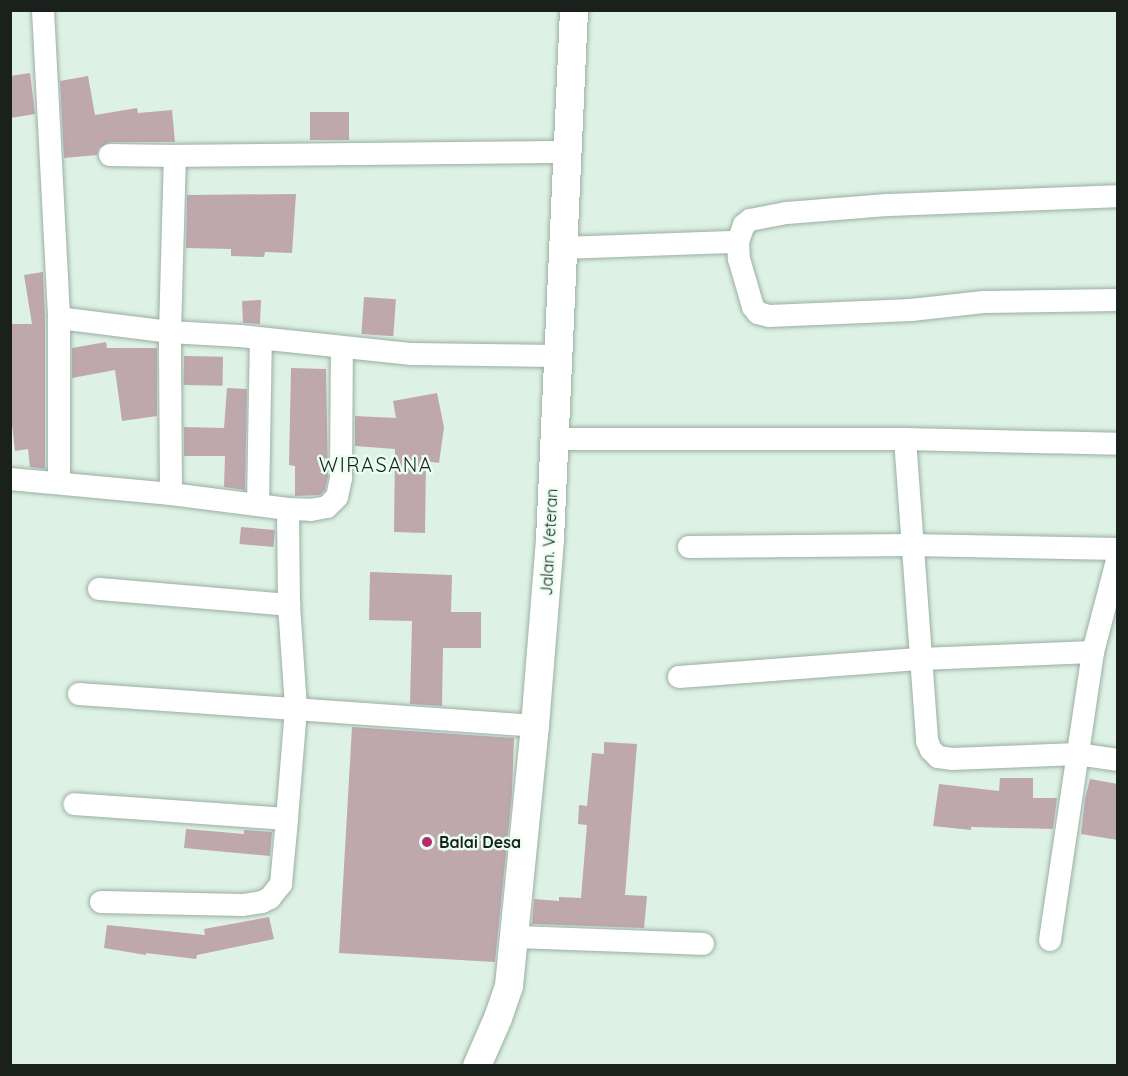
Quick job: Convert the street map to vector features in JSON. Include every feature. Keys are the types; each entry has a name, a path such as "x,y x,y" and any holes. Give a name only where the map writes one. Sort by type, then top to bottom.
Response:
{"street":[{"path":"43,10 59,318 59,483"},
{"name":"Jalan. Veteran","path":"477,1065 498,1018 509,986 535,726 550,539 574,10"},
{"path":"110,155 568,152"},
{"path":"171,494 170,332 175,156"},
{"path":"1118,196 887,205 787,213 750,220 744,225 738,242 739,259 753,307 758,313 769,316 911,310 984,302 1118,300"},
{"path":"562,248 738,242"},
{"path":"59,318 170,332 261,339 342,349 412,354 558,356"},
{"path":"258,505 261,339"},
{"path":"10,479 171,494 288,509 311,510 327,507 337,497 341,478 342,349"},
{"path":"554,439 905,439 1118,444"},
{"path":"905,439 927,741 939,757 952,759 1077,754 1118,760"},
{"path":"101,902 243,905 262,902 270,898 281,884 296,709 289,605 288,509"},
{"path":"689,548 911,546 1118,549"},
{"path":"1050,940 1093,652 1118,557"},
{"path":"99,589 289,605"},
{"path":"679,676 921,659 1093,652"},
{"path":"78,694 535,726"},
{"path":"75,804 287,819"},
{"path":"514,938 703,944"}],"building":[{"path":"30,73 35,114 10,118 10,76"},
{"path":"88,76 95,115 137,108 138,113 172,110 175,142 110,142 99,148 97,155 64,158 60,81"},
{"path":"310,112 349,112 349,140 310,140"},
{"path":"296,194 292,253 265,252 264,257 231,256 231,249 186,248 187,195"},
{"path":"43,272 45,469 30,467 28,449 15,451 10,407 10,324 32,324 24,275"},
{"path":"364,297 396,299 393,336 361,334"},
{"path":"261,300 260,324 243,323 242,301"},
{"path":"106,342 107,348 157,348 157,416 122,421 115,370 72,378 72,348"},
{"path":"184,356 223,357 222,386 183,385"},
{"path":"291,368 326,369 328,477 325,490 320,495 295,496 295,466 289,465"},
{"path":"227,388 247,389 245,490 224,487 225,456 184,456 184,427 224,428"},
{"path":"437,393 444,427 439,463 426,461 425,533 394,532 395,449 355,446 355,416 396,418 393,401"},
{"path":"241,527 275,530 273,547 240,544"},
{"path":"370,572 452,575 451,612 481,612 481,648 443,648 442,706 410,704 412,621 369,620"},
{"name":"Balai Desa","path":"352,727 514,738 512,794 495,962 339,953"},
{"path":"604,742 637,744 625,895 647,896 644,928 532,924 534,899 559,901 559,897 581,898 587,825 578,824 579,805 587,806 592,753 604,754"},
{"path":"1000,778 1033,778 1033,798 1057,798 1053,829 971,827 971,830 933,826 939,784 999,791"},
{"path":"1090,779 1118,784 1118,840 1081,834"},
{"path":"186,829 244,834 244,830 272,832 270,856 184,848"},
{"path":"269,917 274,939 197,955 196,959 146,953 146,955 104,948 107,925 205,935 204,929"}],"place":[{"name":"Balai Desa","path":"427,842"}],"district":[{"name":"WIRASANA","path":"376,464"}]}
